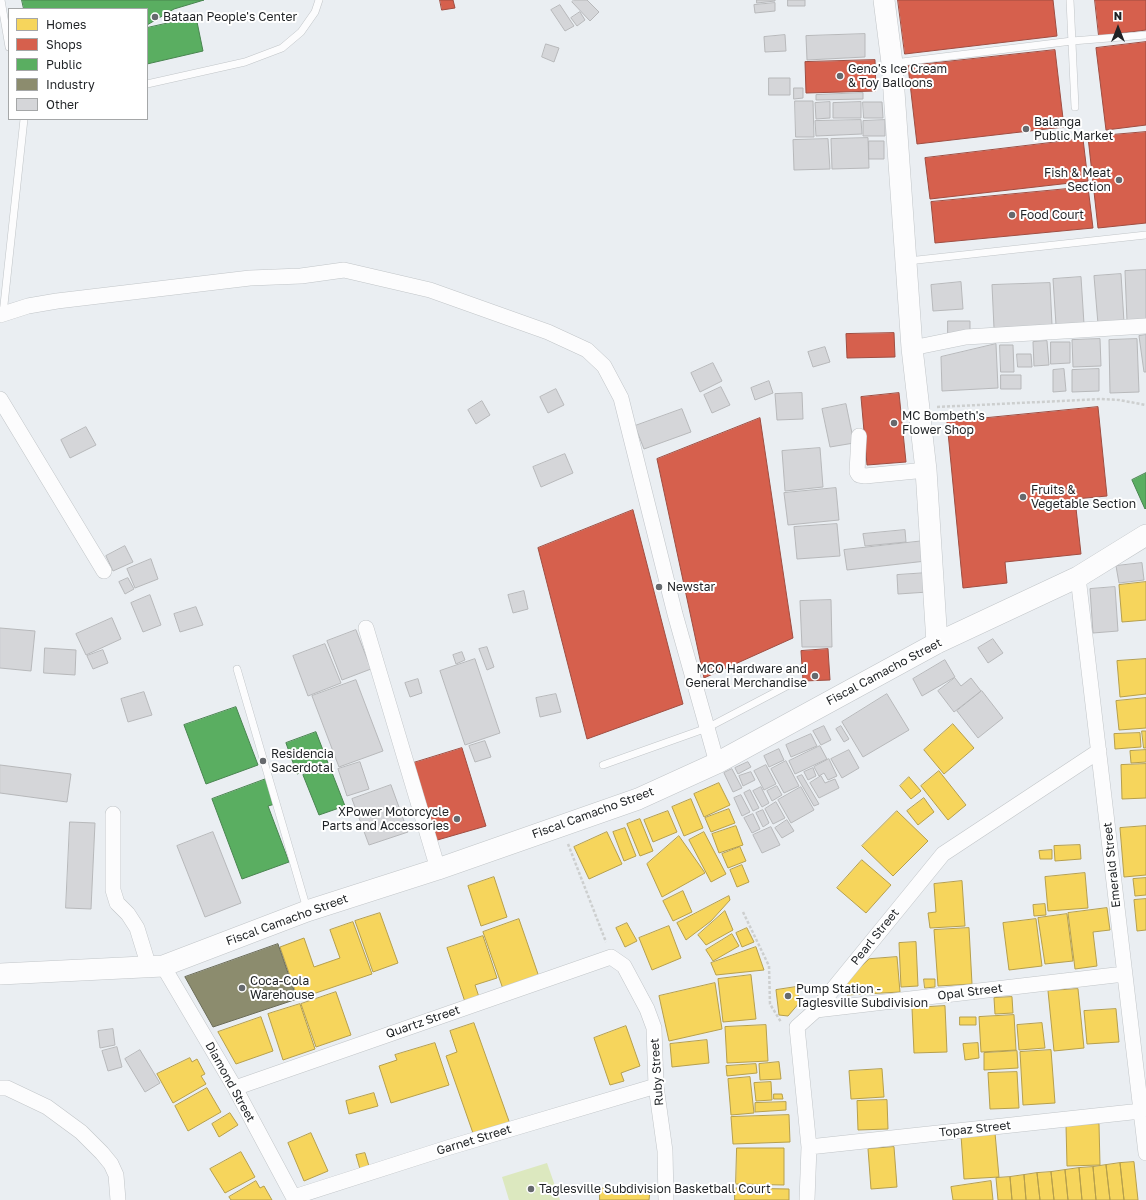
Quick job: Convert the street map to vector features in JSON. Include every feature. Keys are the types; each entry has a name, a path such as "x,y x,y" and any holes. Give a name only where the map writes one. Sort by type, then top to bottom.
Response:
{"street":[{"path":"884,0 892,63 912,348 926,470 937,643"},
{"path":"1,317 28,306 57,301 250,278 301,276 344,270 430,290 548,332 587,350 604,366 621,398 675,614 717,763"},
{"path":"912,348 966,337 1146,326"},
{"path":"0,399 104,571"},
{"path":"859,436 857,472 859,475 865,476 926,470"},
{"name":"Fiscal Camacho Street","path":"0,974 156,966 307,911 438,869 560,825 638,799 717,763 937,643 1078,577 1146,535"},
{"name":"Emerald Street","path":"1078,577 1146,1153"},
{"path":"366,628 438,869"},
{"name":"Pearl Street","path":"796,1027 816,1010 943,854 1099,751"},
{"name":"Diamond Street","path":"113,814 113,890 117,903 128,914 137,928 156,966 234,1088 294,1199"},
{"name":"Ruby Street","path":"611,956 624,966 647,1009 654,1028 656,1086 665,1151 666,1200"},
{"name":"Quartz Street","path":"234,1088 611,956"},
{"name":"Opal Street","path":"816,1010 1124,974"},
{"path":"796,1027 809,1146 807,1200"},
{"name":"Garnet Street","path":"294,1199 440,1150 656,1086"},
{"path":"0,1088 6,1088 47,1107 81,1132 111,1164 116,1175 118,1200"},
{"name":"Topaz Street","path":"809,1146 1141,1111"}],"lane":[{"path":"1,0 8,41"},
{"path":"148,84 245,62 282,48 301,32 315,12 319,0"},
{"path":"1070,0 1074,107"},
{"path":"892,63 1072,41 1146,35"},
{"path":"1,317 24,120"},
{"path":"906,262 1146,235"},
{"path":"237,669 307,911"},
{"path":"604,765 707,728 787,686"}],"path":[{"path":"919,408 1101,399 1119,400 1146,405"},
{"path":"560,825 611,956"},
{"path":"743,912 769,966 768,995 772,1010 779,1021 796,1027"}],"green space":[{"name":"Taglesville Subdivision Basketball Court","path":"547,1163 560,1200 509,1200 502,1177"}],"building: Homes":[{"path":"1146,582 1146,620 1122,622 1119,585"},
{"path":"1146,659 1146,694 1120,697 1117,661"},
{"path":"1146,698 1146,728 1119,730 1116,701"},
{"path":"953,724 974,748 944,774 924,750"},
{"path":"1142,731 1146,731 1146,748 1144,748"},
{"path":"1140,733 1141,747 1115,749 1114,734"},
{"path":"1146,750 1146,762 1131,763 1130,751"},
{"path":"1146,764 1146,798 1122,799 1121,765"},
{"path":"939,771 966,805 948,820 921,786"},
{"path":"909,777 921,791 911,799 900,786"},
{"path":"719,783 730,805 704,817 694,794"},
{"path":"924,798 934,812 918,825 907,811"},
{"path":"691,799 703,828 684,836 672,807"},
{"path":"729,809 735,823 711,832 705,818"},
{"path":"668,811 677,832 653,842 644,820"},
{"path":"897,811 928,841 893,876 862,846"},
{"path":"640,819 653,851 640,856 627,824"},
{"path":"736,826 743,845 719,853 712,834"},
{"path":"1146,826 1146,875 1124,877 1120,828"},
{"path":"625,828 636,856 624,861 613,832"},
{"path":"607,832 622,864 589,879 574,847"},
{"path":"704,832 726,874 711,882 689,840"},
{"path":"679,836 705,873 662,897 647,864"},
{"path":"1080,845 1081,859 1055,861 1054,846"},
{"path":"740,847 746,861 728,868 722,854"},
{"path":"1052,850 1052,859 1040,859 1039,851"},
{"path":"862,860 891,885 866,913 837,888"},
{"path":"742,865 749,882 737,887 730,870"},
{"path":"1085,873 1088,908 1048,911 1045,877"},
{"path":"494,877 507,917 481,926 468,886"},
{"path":"1146,878 1146,895 1135,896 1133,879"},
{"path":"962,881 965,926 930,928 928,913 936,912 934,884"},
{"path":"683,891 692,912 673,921 663,901"},
{"path":"729,896 730,900 711,921 686,940 677,923"},
{"path":"1146,899 1146,930 1137,931 1134,900"},
{"path":"1045,904 1046,915 1034,916 1033,905"},
{"path":"1107,908 1110,930 1093,932 1097,966 1075,969 1068,913"},
{"path":"725,911 733,930 706,945 698,935"},
{"path":"380,913 398,963 373,972 355,921"},
{"path":"1067,914 1073,961 1045,964 1038,918"},
{"path":"519,919 539,977 503,989 483,932"},
{"path":"1036,919 1042,966 1009,970 1003,923"},
{"path":"353,922 372,974 298,999 280,947 304,938 314,967 340,958 330,930"},
{"path":"627,923 637,941 625,947 616,928"},
{"path":"669,926 681,958 652,970 639,938"},
{"path":"747,928 754,942 742,947 736,933"},
{"path":"969,928 972,984 938,986 934,930"},
{"path":"732,934 739,946 713,961 706,950"},
{"path":"483,936 497,978 475,985 479,997 465,1002 447,948"},
{"path":"916,942 918,986 901,987 899,943"},
{"path":"756,947 764,970 716,975 711,963"},
{"path":"897,957 900,992 847,995 844,983 869,959"},
{"path":"751,975 756,1019 723,1022 718,979"},
{"path":"924,979 935,979 935,987 925,988"},
{"path":"715,983 722,1029 669,1041 659,996"},
{"name":"Pump Station - Taglesville Subdivision","path":"796,987 800,1002 788,1016 779,1015 776,990"},
{"path":"1078,989 1084,1048 1054,1051 1048,991"},
{"path":"336,992 351,1035 316,1047 301,1004"},
{"path":"1012,997 1013,1013 995,1014 994,998"},
{"path":"300,1004 315,1049 283,1060 268,1014"},
{"path":"945,1006 947,1052 914,1053 912,1008"},
{"path":"1116,1009 1119,1042 1087,1044 1084,1011"},
{"path":"1014,1015 1016,1050 981,1052 979,1017"},
{"path":"261,1017 273,1051 236,1064 218,1032"},
{"path":"960,1017 976,1017 976,1025 960,1025"},
{"path":"474,1023 510,1124 474,1136 446,1056 457,1052 450,1031"},
{"path":"1042,1023 1045,1048 1019,1050 1017,1025"},
{"path":"766,1025 768,1061 727,1063 725,1027"},
{"path":"626,1026 640,1066 621,1073 624,1081 610,1085 594,1038"},
{"path":"707,1040 709,1063 672,1067 670,1044"},
{"path":"435,1043 449,1085 391,1103 379,1066 397,1060 395,1055"},
{"path":"978,1043 979,1058 965,1060 963,1044"},
{"path":"1051,1050 1055,1103 1023,1105 1020,1052"},
{"path":"1017,1051 1018,1068 984,1070 984,1053"},
{"path":"190,1058 192,1062 197,1059 205,1074 201,1076 206,1084 173,1103 157,1074"},
{"path":"779,1062 781,1079 760,1080 759,1064"},
{"path":"756,1064 757,1073 727,1076 726,1066"},
{"path":"882,1069 884,1097 851,1099 849,1071"},
{"path":"1017,1072 1019,1108 990,1109 988,1073"},
{"path":"750,1077 754,1113 731,1115 728,1079"},
{"path":"771,1082 772,1100 756,1101 754,1083"},
{"path":"207,1088 221,1112 188,1131 175,1106"},
{"path":"374,1093 378,1106 349,1114 346,1101"},
{"path":"774,1094 782,1094 783,1099 774,1099"},
{"path":"887,1100 888,1129 858,1130 857,1101"},
{"path":"786,1102 786,1110 755,1112 755,1103"},
{"path":"230,1113 238,1125 219,1137 212,1124"},
{"path":"789,1115 790,1142 733,1144 731,1117"},
{"path":"1099,1124 1100,1165 1067,1166 1066,1125"},
{"path":"311,1133 328,1171 304,1181 288,1143"},
{"path":"995,1133 999,1177 964,1179 961,1135"},
{"path":"894,1147 897,1187 871,1189 868,1149"},
{"path":"737,1148 784,1148 784,1185 736,1184"},
{"path":"241,1152 255,1177 225,1193 210,1169"},
{"path":"365,1153 369,1166 360,1169 356,1155"},
{"path":"1134,1162 1138,1200 1124,1200 1120,1163"},
{"path":"1120,1163 1124,1200 1110,1200 1106,1165"},
{"path":"1106,1165 1110,1200 1096,1200 1093,1167"},
{"path":"1093,1167 1096,1200 1082,1200 1079,1168"},
{"path":"1079,1168 1082,1200 1068,1200 1065,1170"},
{"path":"1065,1170 1068,1200 1054,1200 1051,1172"},
{"path":"1051,1172 1054,1200 1040,1200 1037,1173"},
{"path":"1037,1173 1040,1200 1026,1200 1024,1175"},
{"path":"1024,1175 1026,1200 1012,1200 1010,1177"},
{"path":"1010,1177 1012,1200 998,1200 996,1178"},
{"path":"256,1181 260,1188 264,1186 272,1200 231,1200 229,1197"},
{"path":"991,1181 993,1200 953,1200 951,1187"},
{"path":"600,1188 650,1191 649,1200 600,1200"},
{"path":"735,1188 789,1189 789,1200 735,1200"}],"building: Shops":[{"path":"440,0 453,0 455,8 442,10"},
{"path":"898,0 1053,0 1057,36 905,54"},
{"path":"1095,0 1146,0 1146,30 1099,36"},
{"path":"1146,42 1146,125 1106,130 1096,48"},
{"path":"1055,50 1064,127 917,144 908,66"},
{"name":"Geno's Ice Cream & Toy Balloons","path":"875,60 876,91 806,93 805,62"},
{"name":"Fish & Meat Section","path":"1146,132 1146,223 1098,228 1088,137"},
{"path":"1083,139 1088,181 930,199 925,158"},
{"name":"Food Court","path":"1088,187 1093,228 935,243 931,202"},
{"path":"894,333 895,357 847,358 846,334"},
{"path":"899,393 906,462 867,465 861,397"},
{"name":"Fruits & Vegetable Section","path":"1098,407 1107,496 1075,499 1081,554 1005,562 1007,583 963,588 947,422"},
{"path":"760,418 793,638 704,678 657,459"},
{"path":"633,510 683,704 587,739 538,548"},
{"path":"828,649 830,680 803,681 801,651"},
{"path":"462,748 486,826 434,841 410,764"}],"building: Public":[{"name":"Bataan People's Center","path":"22,0 204,0 174,9 148,24 148,8 24,8"},
{"path":"196,17 203,51 148,64 148,28"},
{"path":"1146,473 1146,508 1145,509 1132,480"},
{"path":"236,707 258,765 206,784 184,725"},
{"path":"316,732 328,763 297,774 286,743"},
{"path":"329,765 345,806 319,815 303,775"},
{"path":"266,779 275,804 268,806 289,862 242,879 212,799"}],"building: Industry":[{"name":"Coca-Cola Warehouse","path":"278,944 297,999 213,1027 185,977"}],"building: Other":[{"path":"574,0 587,0 599,12 590,21 572,2"},
{"path":"757,0 775,0 775,1 757,3"},
{"path":"788,0 805,0 805,6 788,6"},
{"path":"775,3 775,11 755,13 754,5"},
{"path":"560,5 574,26 565,31 551,10"},
{"path":"580,12 585,20 577,26 571,18"},
{"path":"865,34 865,57 807,60 806,36"},
{"path":"785,35 786,51 765,52 764,37"},
{"path":"546,44 559,48 554,62 542,57"},
{"path":"769,78 790,78 790,95 769,95"},
{"path":"794,88 803,88 803,98 794,99"},
{"path":"863,93 863,99 816,100 816,95"},
{"path":"795,101 813,101 814,137 796,137"},
{"path":"830,102 830,118 816,119 815,103"},
{"path":"861,102 861,118 833,118 833,103"},
{"path":"863,102 882,102 883,118 864,118"},
{"path":"861,120 862,134 816,136 815,121"},
{"path":"885,120 885,136 863,136 863,121"},
{"path":"868,138 869,168 832,169 831,139"},
{"path":"828,139 830,169 794,170 793,140"},
{"path":"869,141 884,141 884,159 869,159"},
{"path":"1146,270 1146,320 1127,321 1125,271"},
{"path":"1121,274 1124,322 1098,324 1094,276"},
{"path":"1081,277 1084,324 1056,325 1053,279"},
{"path":"961,282 963,309 933,311 931,285"},
{"path":"1050,283 1052,325 994,328 992,285"},
{"path":"948,321 970,321 970,334 948,334"},
{"path":"1146,335 1146,372 1144,372 1139,336"},
{"path":"1100,339 1101,366 1073,367 1072,340"},
{"path":"1137,339 1139,392 1110,393 1109,340"},
{"path":"1047,341 1049,365 1034,366 1033,342"},
{"path":"1051,342 1070,342 1070,363 1051,364"},
{"path":"996,344 998,388 942,391 941,357"},
{"path":"1000,345 1013,345 1014,372 1001,372"},
{"path":"825,347 830,362 813,367 808,352"},
{"path":"1017,354 1031,354 1032,367 1018,367"},
{"path":"713,363 722,381 700,392 691,373"},
{"path":"1064,369 1066,391 1053,392 1053,370"},
{"path":"1099,369 1099,391 1072,392 1072,370"},
{"path":"1001,375 1021,375 1021,389 1001,389"},
{"path":"769,381 773,393 755,400 751,388"},
{"path":"721,387 730,405 712,413 704,395"},
{"path":"556,389 564,405 548,413 540,397"},
{"path":"802,393 803,419 777,420 775,394"},
{"path":"482,401 490,415 476,424 468,410"},
{"path":"846,404 854,443 830,447 822,409"},
{"path":"682,409 691,432 644,449 635,426"},
{"path":"86,427 96,445 70,458 61,440"},
{"path":"820,448 823,487 785,491 782,451"},
{"path":"565,454 573,473 541,487 533,467"},
{"path":"836,488 839,520 788,525 784,493"},
{"path":"837,524 840,556 797,559 794,527"},
{"path":"905,530 906,542 865,546 863,534"},
{"path":"924,541 926,561 847,570 844,550"},
{"path":"125,546 133,562 113,571 106,556"},
{"path":"151,559 158,579 135,588 127,569"},
{"path":"1142,563 1144,580 1119,583 1116,566"},
{"path":"927,573 928,592 898,594 897,575"},
{"path":"128,578 134,589 125,594 119,582"},
{"path":"1115,587 1118,631 1093,633 1090,589"},
{"path":"524,591 528,609 513,613 508,595"},
{"path":"150,595 161,625 143,632 131,603"},
{"path":"831,600 832,647 802,647 800,601"},
{"path":"196,607 203,625 180,632 174,614"},
{"path":"112,618 121,639 86,655 76,634"},
{"path":"0,628 35,631 31,671 0,668"},
{"path":"356,630 371,669 342,680 327,641"},
{"path":"993,639 1003,653 988,663 978,648"},
{"path":"325,644 341,683 308,696 293,656"},
{"path":"487,647 494,667 487,670 479,649"},
{"path":"45,648 76,650 75,675 44,673"},
{"path":"103,650 108,663 93,669 87,656"},
{"path":"462,652 465,660 456,664 453,655"},
{"path":"475,659 500,733 465,745 440,671"},
{"path":"945,660 955,677 922,696 913,679"},
{"path":"955,678 961,686 971,678 981,691 954,712 938,691"},
{"path":"418,679 422,693 410,697 405,683"},
{"path":"356,680 383,751 339,767 312,696"},
{"path":"982,691 1003,718 978,738 957,711"},
{"path":"144,692 152,715 128,722 121,699"},
{"path":"556,694 561,712 540,717 536,698"},
{"path":"887,694 909,730 863,757 842,722"},
{"path":"824,726 831,740 821,745 813,731"},
{"path":"841,726 849,739 844,742 836,729"},
{"path":"811,734 817,746 791,757 786,745"},
{"path":"485,741 491,757 475,762 469,746"},
{"path":"820,746 827,759 795,774 789,761"},
{"path":"779,749 784,760 769,767 764,756"},
{"path":"849,750 859,768 842,778 831,759"},
{"path":"829,759 837,776 828,780 824,773 819,776 814,767"},
{"path":"786,761 799,786 784,793 771,769"},
{"path":"360,762 369,789 347,796 338,769"},
{"path":"748,762 751,767 738,774 735,768"},
{"path":"0,765 71,774 67,802 0,793"},
{"path":"766,765 776,784 764,790 754,771"},
{"path":"813,768 816,776 808,780 804,772"},
{"path":"732,769 742,788 733,792 724,773"},
{"path":"751,772 755,780 743,786 739,776"},
{"path":"802,775 819,804 814,806 797,777"},
{"path":"821,776 825,783 835,779 839,788 819,798 810,783"},
{"path":"391,785 408,832 369,845 352,799"},
{"path":"777,786 782,795 772,801 767,791"},
{"path":"761,787 769,803 762,807 753,791"},
{"path":"801,787 814,810 791,823 778,800"},
{"path":"750,790 759,808 753,811 744,793"},
{"path":"741,795 750,812 742,816 734,798"},
{"path":"776,802 785,818 773,824 765,809"},
{"path":"763,810 769,823 763,827 756,813"},
{"path":"753,814 760,829 752,833 744,818"},
{"path":"787,820 794,831 782,838 775,828"},
{"path":"70,822 95,823 91,909 66,908"},
{"path":"771,827 780,845 762,853 753,835"},
{"path":"213,832 241,903 205,917 177,846"},
{"path":"113,1029 115,1045 100,1048 98,1031"},
{"path":"117,1047 122,1067 108,1071 102,1051"},
{"path":"140,1050 160,1083 145,1092 125,1059"}],"place":[{"name":"Bataan People's Center","path":"155,17"},
{"name":"Geno's Ice Cream & Toy Balloons","path":"840,76"},
{"name":"Balanga Public Market","path":"1026,129"},
{"name":"Fish & Meat Section","path":"1119,180"},
{"name":"Food Court","path":"1012,215"},
{"name":"MC Bombeth's Flower Shop","path":"894,423"},
{"name":"Fruits & Vegetable Section","path":"1023,497"},
{"name":"Newstar","path":"659,587"},
{"name":"MCO Hardware and General Merchandise","path":"815,676"},
{"name":"Residencia Sacerdotal","path":"263,761"},
{"name":"XPower Motorcycle Parts and Accessories","path":"457,819"},
{"name":"Coca-Cola Warehouse","path":"242,988"},
{"name":"Pump Station - Taglesville Subdivision","path":"788,996"},
{"name":"Taglesville Subdivision Basketball Court","path":"531,1189"}]}
